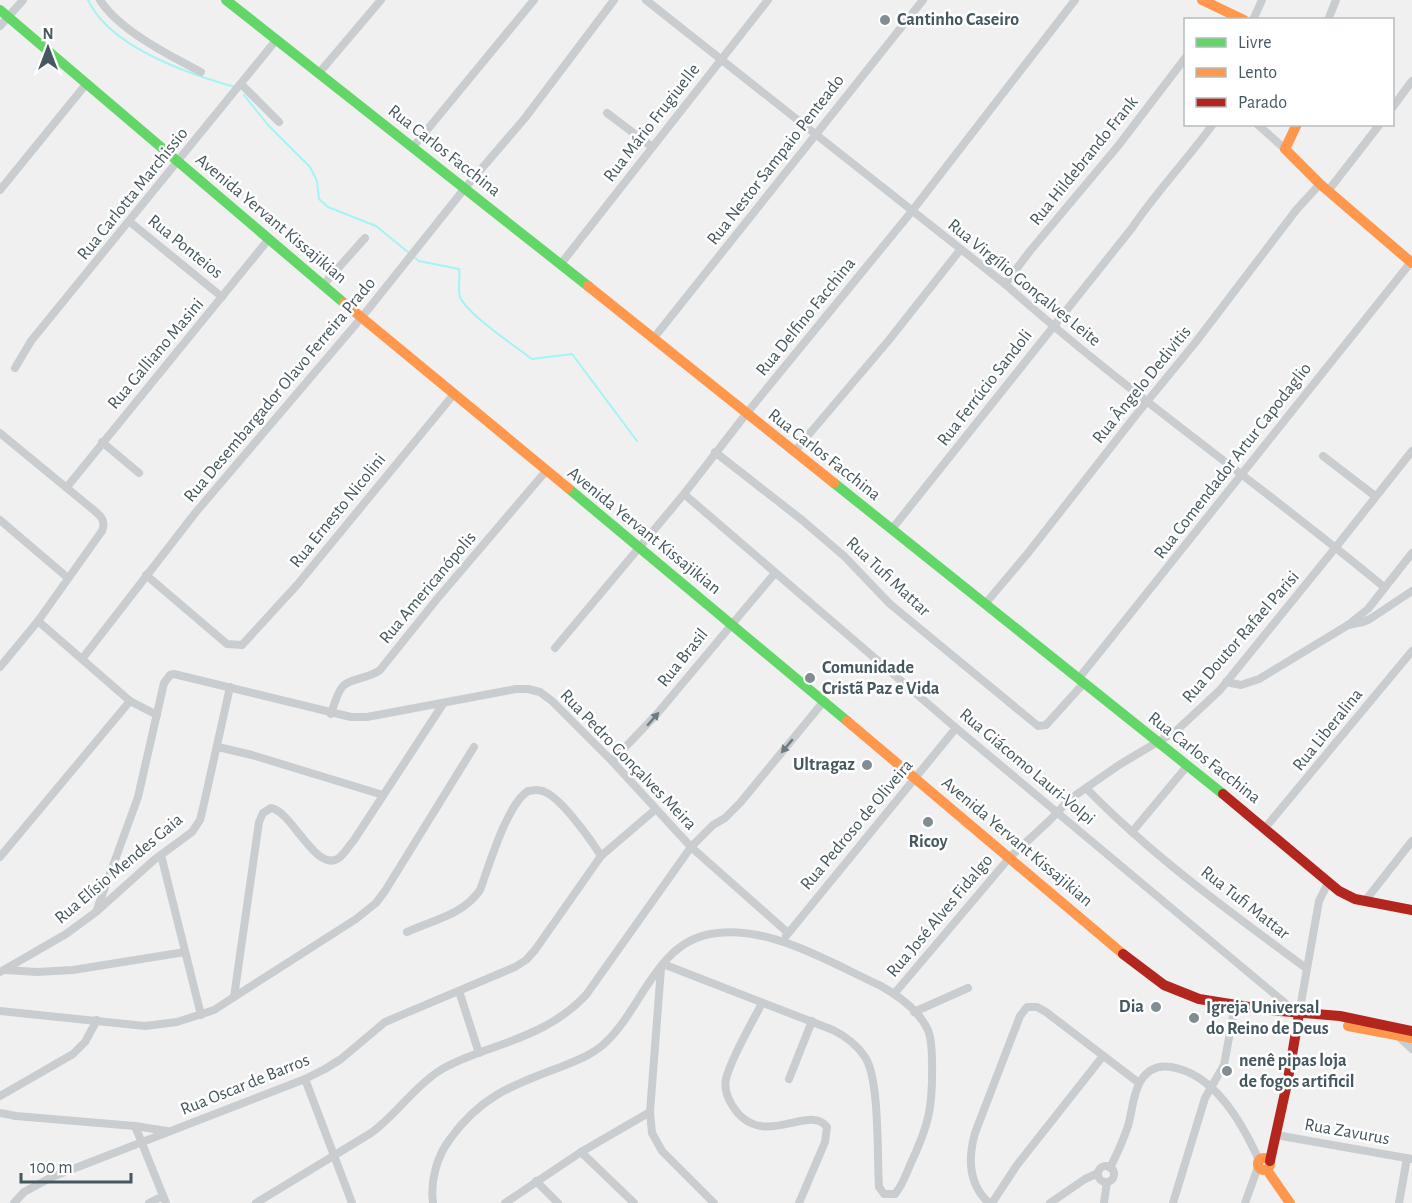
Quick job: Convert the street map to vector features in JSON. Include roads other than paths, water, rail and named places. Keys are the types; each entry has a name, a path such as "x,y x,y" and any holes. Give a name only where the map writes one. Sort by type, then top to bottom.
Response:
{"street":[{"path":"0,26 4,14 23,0"},
{"path":"100,0 115,19 201,72"},
{"name":"Rua Carlos Facchina","path":"226,0 1188,765 1328,883 1345,896 1412,910"},
{"path":"319,73 381,0"},
{"path":"413,147 534,0"},
{"name":"Rua Desembargador Olavo Ferreira Prado","path":"82,659 196,512 362,317 465,188 525,118 614,0"},
{"name":"Rua Virgílio Gonçalves Leite","path":"646,0 1005,284 1052,327 1384,587"},
{"name":"Rua Mário Frugiuelle","path":"560,265 768,0"},
{"name":"Rua Nestor Sampaio Penteado","path":"653,339 923,0"},
{"name":"Rua Delfino Facchina","path":"555,648 684,494 715,452 912,211 1075,0"},
{"path":"1202,0 1221,14 1236,18"},
{"path":"1254,18 1262,0"},
{"path":"1329,18 1336,0"},
{"name":"Avenida Yervant Kissajikian","path":"4,14 268,240 324,284 1156,979 1189,995 1235,1005 1299,1014 1309,1020 1396,1032 1412,1031"},
{"name":"Rua Carlotta Marchissio","path":"15,368 31,341 277,39"},
{"name":"Rua Hildebrando Frank","path":"1005,284 1118,146 1184,58"},
{"path":"1394,105 1412,81"},
{"path":"0,190 87,83"},
{"path":"241,84 279,122"},
{"path":"607,112 652,147"},
{"name":"Rua Ferrúcio Sandoli","path":"892,529 1132,228 1152,198 1213,126"},
{"path":"1259,126 1324,187 1412,263"},
{"path":"1285,148 1296,126"},
{"name":"Rua Ângelo Dedivitis","path":"985,604 1199,338 1297,209 1324,187 1378,126"},
{"name":"Rua Ponteios","path":"130,222 222,297"},
{"path":"324,284 365,238"},
{"name":"Rua Galliano Masini","path":"67,487 268,240"},
{"path":"794,453 960,250"},
{"name":"Rua Comendador Artur Capodaglio","path":"1038,726 1046,725 1241,474 1412,263"},
{"name":"Rua Ernesto Nicolini","path":"146,575 227,644 242,645 297,585 454,394"},
{"path":"0,433 101,516 104,523 102,531 38,621 0,667"},
{"path":"102,442 139,473"},
{"name":"Rua Doutor Rafael Parisi","path":"1010,857 1075,795 1176,731 1192,717 1226,682 1412,451"},
{"name":"Rua Tufi Mattar","path":"715,452 802,520 844,556 890,604 1038,726"},
{"path":"1323,456 1375,496"},
{"name":"Rua Americanópolis","path":"331,714 343,686 380,670 546,471"},
{"name":"Rua Giácomo Lauri-Volpi","path":"684,494 956,728 1299,1014"},
{"path":"0,520 68,578"},
{"path":"1226,682 1241,685 1259,679 1348,625 1368,609 1412,553"},
{"name":"Rua Brasil","path":"612,761 656,715 775,573"},
{"path":"1348,625 1370,619 1412,591"},
{"path":"38,621 130,701 158,715"},
{"name":"Rua Liberalina","path":"1265,828 1412,651"},
{"name":"Rua Pedro Gonçalves Meira","path":"96,912 138,797 164,683 170,675 182,675 331,714 367,717 516,689 528,688 540,692 552,701 612,761 691,847 788,932"},
{"name":"Rua Elísio Mendes Gaia","path":"2,971 66,934 192,832 200,820 230,687"},
{"path":"0,857 130,701"},
{"path":"256,1203 387,1122 415,1091 440,1071 532,1032 572,1010 586,995 691,847 740,802 824,701"},
{"path":"234,997 259,822 263,813 271,808 281,812 317,855 334,860 344,853 443,704"},
{"name":"Rua Pedroso de Oliveira","path":"783,942 788,932 956,728"},
{"path":"218,747 252,755 383,795"},
{"path":"0,1011 145,1026 201,1015 234,997 356,919 376,903 415,845 474,747"},
{"path":"1132,832 1188,765"},
{"name":"Rua Tufi Mattar","path":"1086,788 1132,832 1233,914 1306,968"},
{"path":"407,932 456,912 473,900 480,890 492,856 517,800 528,791 535,790 550,794 562,805 602,856"},
{"name":"Rua Oscar de Barros","path":"14,1203 36,1184 305,1079 341,1059 385,1022 502,974 526,960 602,856 656,809"},
{"path":"1365,901 1412,841"},
{"path":"161,855 201,1015"},
{"name":"Rua José Alves Fidalgo","path":"894,994 1010,857"},
{"path":"1245,1203 1276,1135 1319,901 1328,883"},
{"path":"433,1203 433,1183 440,1158 446,1145 471,1113 495,1094 584,1058 605,1043 617,1030 662,965 682,944 694,938 712,934 736,932 752,933 783,942 894,994 914,1012 928,1031 932,1045 931,1110 922,1139 898,1190 890,1195 884,1194 879,1187 878,1133 870,1067 866,1057 844,1036 662,965"},
{"path":"2,971 73,970 185,952"},
{"path":"662,965 650,1112 652,1133 662,1151 714,1203"},
{"path":"914,1012 968,988"},
{"path":"459,991 479,1053"},
{"path":"762,1003 729,1070 725,1084 726,1093 742,1118 757,1126 781,1126 816,1119 824,1122 827,1127 825,1142 800,1203"},
{"path":"1173,1203 1202,1109 1211,1086 1224,1065 1235,1005"},
{"path":"1103,1056 990,1203 977,1188 972,1174 971,1148 975,1132 1020,1016 1027,1007 1032,1006 1046,1012 1139,1083"},
{"path":"0,1096 73,1054 85,1042 97,1020"},
{"path":"789,1079 812,1022"},
{"path":"1396,1032 1412,1049"},
{"name":"Avenida Yervant Kissajikian","path":"1396,1032 1412,1038"},
{"path":"1104,1203 1107,1182 1113,1176 1110,1168 1123,1141 1139,1083 1151,1070 1164,1066 1176,1067 1211,1086 1241,1124 1263,1164 1290,1203"},
{"path":"305,1079 352,1203"},
{"path":"505,1203 581,1152 650,1112"},
{"path":"0,1113 135,1126 168,1132"},
{"path":"135,1126 164,1199 149,1203"},
{"name":"Rua Zavurus","path":"1276,1135 1410,1159"},
{"path":"581,1152 634,1203"},
{"path":"1400,1203 1410,1159"},
{"path":"1050,1203 1085,1179 1098,1173 1101,1168 1110,1168"},
{"path":"1098,1173 1099,1179 1107,1182"},
{"path":"536,1181 558,1203"}],"waterway":[{"path":"88,0 99,17 132,45 196,75 235,87"},
{"path":"244,95 268,125 310,167 317,181 319,199 328,207 376,226 409,253"},
{"path":"413,256 419,261 459,269 459,293 464,304 481,321 532,359 572,354 637,441"}],"place":[{"name":"Cantinho Caseiro","path":"885,20"},
{"name":"Comunidade Cristã Paz e Vida","path":"810,678"},
{"name":"Ultragaz","path":"867,765"},
{"name":"Ricoy","path":"928,822"},
{"name":"Dia","path":"1156,1007"},
{"name":"Igreja Universal do Reino de Deus","path":"1194,1018"},
{"name":"nenê pipas loja de fogos artificil","path":"1227,1071"}]}
